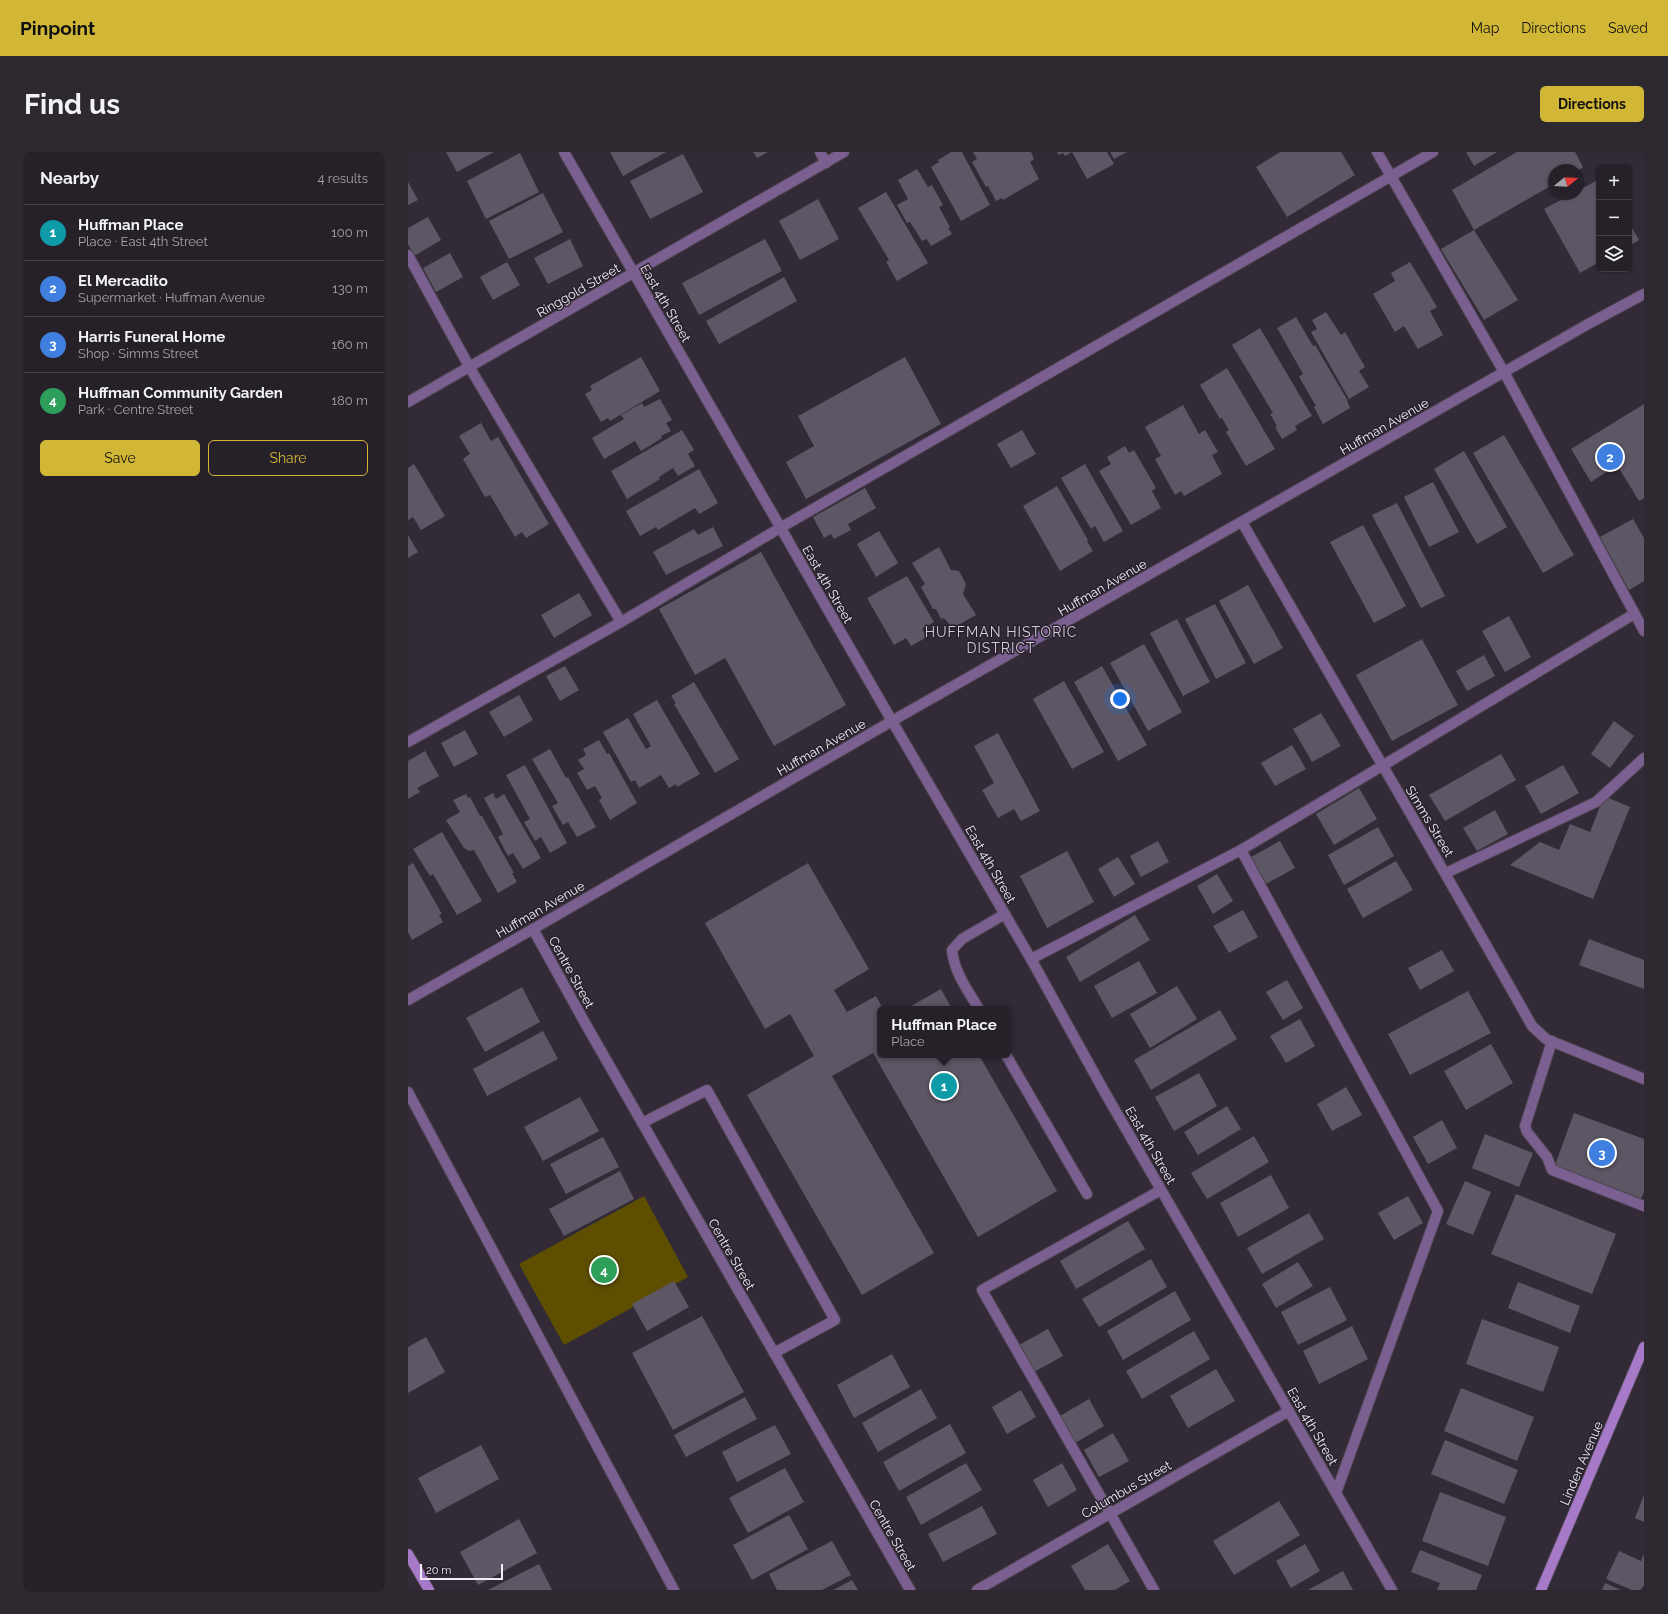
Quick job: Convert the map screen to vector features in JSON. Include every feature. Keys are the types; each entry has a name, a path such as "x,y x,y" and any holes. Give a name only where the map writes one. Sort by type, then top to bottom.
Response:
{"main road":[{"name":"Linden Avenue","path":"1541,1590 1644,1346"},
{"path":"408,1554 429,1590"}],"street":[{"name":"East 4th Street","path":"564,152 780,528 1031,959 1161,1190 1392,1590"},
{"path":"820,152 826,163"},
{"name":"Ringgold Street","path":"408,402 470,368 844,152"},
{"path":"1377,152 1504,372 1644,631"},
{"path":"408,742 621,622 780,528 1433,152"},
{"path":"408,255 470,368 621,622"},
{"name":"Huffman Avenue","path":"408,1000 892,721 1504,372 1644,294"},
{"name":"Simms Street","path":"1242,522 1382,766 1446,873 1532,1026 1546,1039 1552,1042 1644,1079"},
{"path":"1031,959 1241,850 1634,614"},
{"path":"1446,873 1596,802 1644,758"},
{"path":"1241,850 1438,1211 1336,1493"},
{"path":"977,1006 958,973 952,950 962,939 1005,914"},
{"name":"Centre Street","path":"533,929 642,1123 910,1590"},
{"path":"1552,1042 1525,1126 1527,1132 1547,1157 1552,1170 1644,1206"},
{"path":"1008,1058 1087,1194"},
{"path":"642,1123 707,1090 835,1320 774,1353"},
{"path":"408,1092 674,1590"},
{"path":"1154,1590 982,1290 1161,1190"},
{"name":"Columbus Street","path":"976,1590 1289,1411"}],"shaded area":[{"path":"644,1196 688,1277 564,1345 519,1264"}],"building":[{"path":"446,152 494,152 457,172"},
{"path":"610,152 666,152 623,176"},
{"path":"753,152 768,152 757,158"},
{"path":"951,152 962,152 990,205 961,221 931,167 939,162 938,160"},
{"path":"973,152 1031,152 1034,159 1030,162 1039,179 1003,200 1002,198 996,201 972,162 977,159"},
{"path":"1057,152 1072,152 1065,156 1063,153 1059,155"},
{"path":"1072,152 1107,152 1114,164 1087,179"},
{"path":"1110,152 1127,152 1114,159"},
{"path":"1280,152 1341,152 1355,175 1287,217 1256,167"},
{"path":"1466,152 1497,152 1474,166"},
{"path":"1517,152 1575,152 1581,164 1548,164 1548,187 1474,230 1452,190"},
{"path":"520,153 539,192 486,219 467,181"},
{"path":"683,154 703,192 650,219 630,181"},
{"path":"917,169 928,187 932,185 943,205 939,207 950,227 948,228 952,234 931,246 927,239 922,241 910,222 907,223 897,205 908,199 898,180"},
{"path":"1596,181 1596,264 1580,273 1544,209 1561,200 1584,200 1584,188"},
{"path":"408,182 418,200 408,205"},
{"path":"886,192 928,263 897,281 886,262 889,260 858,208"},
{"path":"543,193 563,232 509,259 489,221"},
{"path":"818,199 839,239 800,260 779,221"},
{"path":"428,217 441,240 414,256 408,244 408,228"},
{"path":"1632,228 1639,240 1632,244"},
{"path":"1474,230 1518,300 1484,320 1441,249"},
{"path":"570,239 583,266 548,284 534,258"},
{"path":"765,239 782,271 699,315 682,283"},
{"path":"450,253 463,277 436,292 423,268"},
{"path":"507,262 520,285 493,300 480,277"},
{"path":"1410,262 1437,307 1430,311 1443,335 1418,349 1404,326 1395,332 1373,294 1395,281 1391,273"},
{"path":"784,277 797,301 719,344 706,321"},
{"path":"1326,312 1341,335 1345,332 1365,367 1359,371 1369,387 1349,399 1311,332 1317,329 1312,320"},
{"path":"1296,317 1313,346 1315,345 1348,401 1350,408 1323,424 1314,407 1316,406 1299,377 1303,374 1277,328"},
{"path":"1260,328 1312,416 1295,426 1297,430 1282,439 1270,414 1273,413 1232,345"},
{"path":"641,357 660,391 610,421 608,418 601,422 585,394 592,390 590,386"},
{"path":"905,357 941,424 806,499 786,462 814,446 798,416"},
{"path":"1227,368 1275,449 1246,466 1226,432 1229,430 1222,418 1220,419 1200,385"},
{"path":"660,399 672,420 666,423 671,431 661,436 662,438 641,451 635,441 604,459 592,438 624,419 621,415 642,403 644,407"},
{"path":"1644,404 1644,498 1639,501 1617,465 1591,482 1571,449"},
{"path":"1183,405 1199,434 1205,430 1218,452 1212,455 1222,474 1184,496 1181,491 1175,495 1155,459 1161,456 1145,427"},
{"path":"481,423 491,441 498,437 549,524 526,538 522,532 515,537 490,495 485,497 463,459 470,454 459,436"},
{"path":"682,430 694,450 688,454 695,466 678,476 673,468 659,477 660,479 627,499 611,471"},
{"path":"1022,430 1036,454 1011,468 997,444"},
{"path":"1504,435 1574,555 1543,573 1473,453"},
{"path":"1125,446 1129,453 1134,450 1156,488 1152,491 1161,508 1131,525 1099,471 1111,464 1107,457"},
{"path":"1464,451 1507,527 1477,544 1434,469"},
{"path":"414,464 445,516 421,530 413,517 408,520 408,468"},
{"path":"1085,464 1123,531 1104,542 1095,526 1091,529 1061,478"},
{"path":"699,469 718,503 699,514 695,508 658,530 656,527 640,536 626,511"},
{"path":"1433,482 1459,532 1429,547 1404,497"},
{"path":"1057,486 1093,551 1060,571 1023,506"},
{"path":"865,488 876,508 848,524 851,530 834,539 831,534 824,538 813,517"},
{"path":"1397,503 1445,596 1421,608 1372,515"},
{"path":"1633,519 1644,538 1644,581 1629,590 1600,537"},
{"path":"1363,525 1406,606 1374,623 1330,542"},
{"path":"713,527 723,546 666,575 653,552 694,529 698,535"},
{"path":"879,531 898,563 876,577 857,544"},
{"path":"408,535 418,552 408,558"},
{"path":"939,547 951,570 959,571 966,584 963,594 976,615 953,628 944,618 941,619 936,609 933,609 921,587 925,584 912,563"},
{"path":"761,552 846,705 774,746 725,658 695,675 659,609"},
{"path":"907,576 934,622 922,629 927,637 911,646 906,638 894,645 867,598"},
{"path":"1248,585 1283,648 1254,664 1219,601"},
{"path":"579,593 592,615 554,638 541,615"},
{"path":"1215,604 1246,663 1216,679 1185,619"},
{"path":"1509,616 1531,657 1505,672 1482,631"},
{"path":"1177,619 1210,682 1183,696 1150,633"},
{"path":"1422,639 1458,705 1392,741 1356,675"},
{"path":"1144,644 1182,712 1148,731 1110,663"},
{"path":"1484,655 1495,676 1467,691 1456,671"},
{"path":"565,666 579,690 560,701 546,676"},
{"path":"1102,666 1147,745 1118,761 1074,682"},
{"path":"1064,681 1104,752 1072,769 1033,699"},
{"path":"694,682 739,759 715,773 674,704 676,703 671,696"},
{"path":"519,695 533,720 504,737 489,712"},
{"path":"657,700 700,774 677,787 676,784 669,788 661,775 639,788 635,780 631,782 603,732 628,718 646,749 651,746 633,714"},
{"path":"1321,713 1341,746 1312,762 1293,729"},
{"path":"1614,721 1634,736 1610,768 1591,754"},
{"path":"465,730 478,754 454,767 441,743"},
{"path":"998,733 1040,811 1021,821 1014,809 998,818 982,790 994,783 974,746"},
{"path":"599,740 607,754 609,753 637,803 610,820 599,800 602,798 595,786 587,790 577,773 584,769 578,760 586,755 583,749"},
{"path":"1292,745 1306,769 1275,786 1261,763"},
{"path":"550,749 566,778 568,777 596,827 577,837 568,822 563,825 552,806 558,803 532,759"},
{"path":"425,751 439,776 417,788 420,792 408,799 408,761"},
{"path":"1501,754 1516,780 1445,821 1429,795"},
{"path":"525,765 567,843 550,853 541,837 535,841 524,822 530,819 506,775"},
{"path":"1563,765 1579,793 1541,814 1525,786"},
{"path":"1359,788 1377,819 1334,845 1316,814"},
{"path":"493,793 496,799 504,794 541,858 523,869 513,853 508,856 498,837 503,834 484,798"},
{"path":"466,794 468,798 470,797 480,816 482,816 514,873 512,873 517,882 498,893 474,850 469,851 464,848 446,820 460,812 453,800"},
{"path":"1604,796 1630,807 1593,899 1510,865 1540,842 1559,850 1570,824 1590,832"},
{"path":"1495,810 1508,834 1477,851 1463,828"},
{"path":"1378,827 1394,856 1344,885 1328,855"},
{"path":"442,832 482,901 457,915 433,874 430,876 413,849"},
{"path":"1158,841 1169,862 1141,877 1130,856"},
{"path":"1280,841 1295,868 1266,884 1251,857"},
{"path":"1067,851 1094,902 1047,928 1020,876"},
{"path":"1118,857 1135,884 1114,897 1098,869"},
{"path":"1396,861 1413,890 1363,918 1347,889"},
{"path":"413,863 442,914 439,915 443,922 412,940 408,932 408,866"},
{"path":"808,863 869,969 834,990 847,1012 876,996 881,1006 877,1006 877,1058 981,1058 1057,1191 978,1237 873,1053 832,1076 934,1253 862,1295 747,1095 814,1056 790,1014 765,1029 705,923"},
{"path":"1217,874 1233,901 1213,914 1197,886"},
{"path":"1243,910 1258,937 1229,953 1213,926"},
{"path":"1135,915 1150,940 1080,982 1066,957"},
{"path":"1589,939 1644,960 1644,989 1579,965"},
{"path":"1442,950 1454,971 1420,990 1408,968"},
{"path":"1139,961 1157,993 1112,1018 1094,986"},
{"path":"1287,980 1303,1008 1283,1020 1266,992"},
{"path":"1177,986 1197,1019 1150,1048 1130,1014"},
{"path":"522,987 540,1022 485,1052 466,1018"},
{"path":"941,989 950,1006 911,1006"},
{"path":"1468,991 1491,1033 1410,1075 1388,1034"},
{"path":"1220,1010 1237,1039 1151,1090 1134,1060"},
{"path":"1300,1019 1315,1046 1286,1063 1270,1036"},
{"path":"543,1031 558,1059 487,1096 473,1069"},
{"path":"1491,1044 1513,1083 1466,1110 1444,1071"},
{"path":"1199,1073 1217,1106 1174,1131 1155,1097"},
{"path":"1346,1087 1362,1115 1332,1131 1317,1104"},
{"path":"580,1097 599,1131 543,1161 524,1127"},
{"path":"1227,1106 1241,1129 1198,1155 1184,1132"},
{"path":"1574,1113 1644,1139 1644,1192 1641,1199 1554,1168"},
{"path":"1442,1120 1457,1148 1428,1164 1413,1137"},
{"path":"1485,1134 1533,1153 1519,1187 1472,1168"},
{"path":"1254,1136 1269,1162 1207,1199 1191,1173"},
{"path":"603,1137 619,1167 566,1194 550,1164"},
{"path":"620,1171 634,1199 564,1236 549,1209"},
{"path":"1271,1175 1289,1208 1238,1237 1220,1203"},
{"path":"1465,1181 1491,1192 1473,1235 1446,1224"},
{"path":"1516,1194 1616,1234 1592,1294 1491,1254"},
{"path":"1408,1196 1423,1223 1394,1240 1378,1213"},
{"path":"1309,1213 1324,1239 1262,1274 1247,1248"},
{"path":"1128,1221 1145,1249 1076,1289 1060,1261"},
{"path":"1151,1259 1167,1287 1099,1327 1082,1299"},
{"path":"1298,1262 1313,1286 1276,1308 1262,1284"},
{"path":"674,1281 689,1307 647,1331 632,1304"},
{"path":"1518,1282 1580,1306 1570,1333 1508,1308"},
{"path":"1330,1287 1347,1320 1298,1345 1281,1312"},
{"path":"1175,1291 1191,1320 1123,1360 1107,1331"},
{"path":"702,1316 744,1392 673,1430 632,1353"},
{"path":"1482,1319 1559,1347 1543,1392 1466,1364"},
{"path":"1352,1326 1368,1359 1319,1384 1303,1351"},
{"path":"1048,1329 1063,1356 1034,1372 1019,1345"},
{"path":"1194,1331 1210,1359 1142,1399 1126,1371"},
{"path":"426,1337 445,1372 408,1393 408,1347"},
{"path":"892,1354 910,1387 854,1418 837,1385"},
{"path":"1216,1369 1235,1401 1188,1428 1170,1396"},
{"path":"1461,1388 1534,1417 1517,1461 1444,1431"},
{"path":"921,1389 937,1418 878,1452 862,1423"},
{"path":"1021,1390 1036,1417 1007,1434 992,1407"},
{"path":"745,1397 757,1419 686,1457 674,1435"},
{"path":"1089,1399 1104,1426 1075,1443 1060,1416"},
{"path":"950,1424 966,1453 899,1491 883,1462"},
{"path":"775,1425 791,1454 737,1482 722,1452"},
{"path":"1113,1433 1129,1461 1099,1477 1084,1450"},
{"path":"1445,1440 1518,1470 1504,1504 1431,1474"},
{"path":"481,1445 499,1479 436,1513 418,1478"},
{"path":"966,1463 982,1490 921,1525 906,1497"},
{"path":"1062,1463 1077,1490 1048,1507 1033,1480"},
{"path":"785,1468 804,1502 748,1533 729,1498"},
{"path":"1440,1492 1506,1517 1488,1566 1422,1541"},
{"path":"1644,1495 1644,1522 1635,1518"},
{"path":"1279,1501 1300,1535 1234,1575 1213,1541"},
{"path":"982,1506 997,1534 943,1562 928,1534"},
{"path":"789,1515 808,1549 752,1580 733,1545"},
{"path":"519,1519 537,1553 478,1585 460,1552"},
{"path":"832,1541 851,1575 822,1590 777,1590 769,1574"},
{"path":"1108,1544 1130,1581 1115,1590 1085,1590 1071,1566"},
{"path":"1305,1544 1320,1571 1291,1588 1276,1561"},
{"path":"1420,1550 1482,1575 1476,1590 1437,1590 1440,1583 1411,1572"},
{"path":"1619,1551 1641,1561 1644,1554 1644,1590 1632,1590 1606,1579"},
{"path":"539,1564 552,1590 488,1590"},
{"path":"1343,1571 1353,1590 1308,1590"},
{"path":"852,1580 858,1590 833,1590"},
{"path":"1605,1583 1621,1590 1602,1590"}],"place":[{"name":"El Mercadito","path":"1610,457"},
{"name":"Huffman Place","path":"944,1086"},
{"name":"Harris Funeral Home","path":"1602,1153"},
{"name":"Huffman Community Garden","path":"604,1270"}],"district":[{"name":"HUFFMAN HISTORIC DISTRICT","path":"1001,640"}]}
